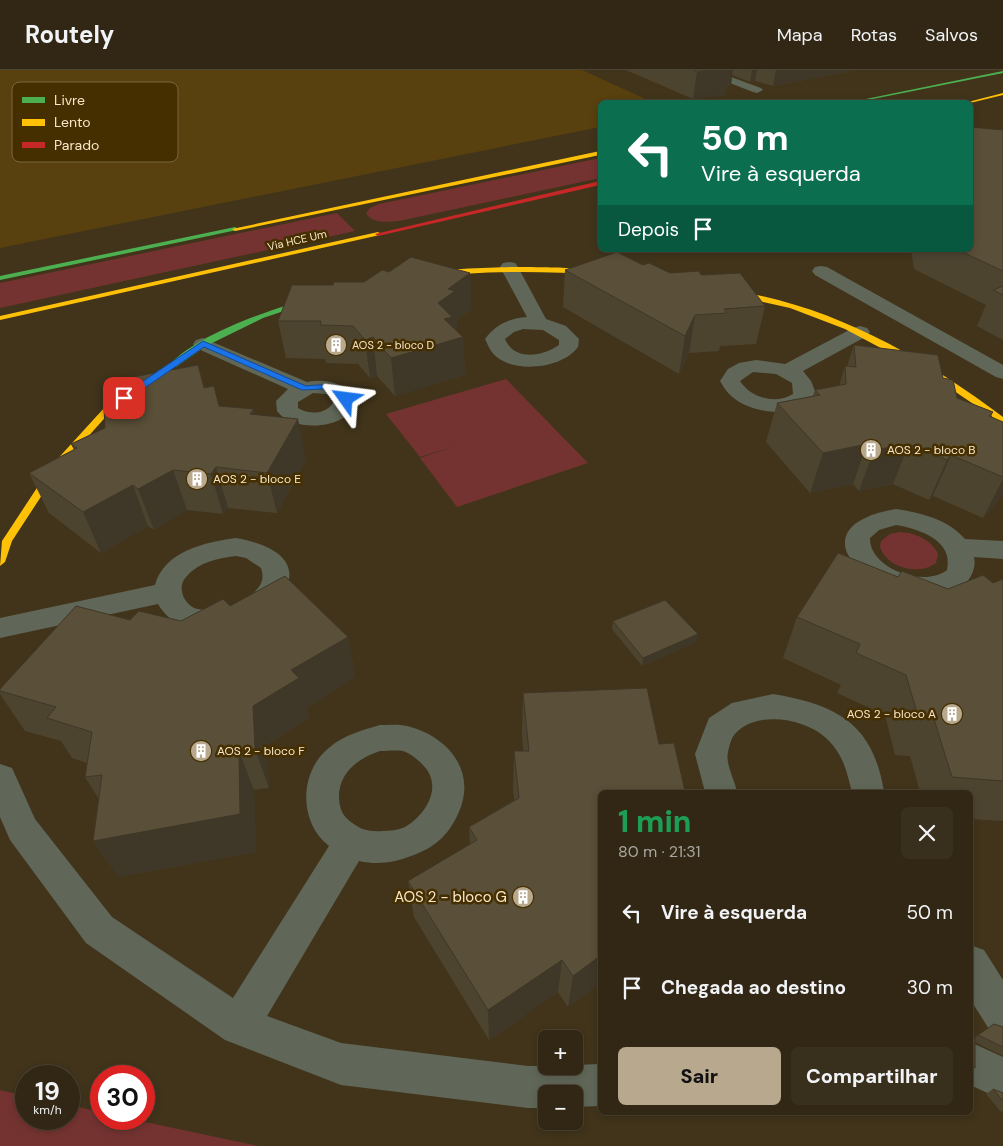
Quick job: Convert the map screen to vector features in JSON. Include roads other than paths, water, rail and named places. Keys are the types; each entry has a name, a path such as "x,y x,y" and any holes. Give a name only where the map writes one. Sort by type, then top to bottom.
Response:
{"main road":[{"path":"863,100 1003,72"},
{"path":"928,87 957,93 967,100"},
{"path":"973,101 1003,94"},
{"name":"Via HCE Um","path":"0,278 357,210 598,153"},
{"name":"Via HCE Um","path":"0,318 598,183"},
{"path":"370,226 388,232"},
{"path":"410,278 457,270 509,267 615,275"},
{"path":"709,286 792,306 860,332 970,395 1003,421"},
{"path":"0,562 7,541 55,467 108,409 203,344 260,316 328,295"}],"street":[{"path":"709,71 728,70"},
{"path":"709,71 757,90"},
{"path":"509,267 539,323"},
{"path":"821,272 1003,373"},
{"path":"788,372 860,332"},
{"path":"203,344 305,389"},
{"path":"959,547 1003,550"},
{"path":"0,628 169,592"},
{"path":"720,790 712,770 711,749 718,731 732,717 752,708 774,706 799,710 824,720 844,735 860,755 868,776 868,790"},
{"path":"0,778 22,829 99,930 238,1026 341,1064 528,1087 598,1085"},
{"path":"238,1026 351,842"},
{"path":"985,974 1003,1015"},
{"path":"973,1064 1003,1079"}],"place":[{"name":"AOS 2 - bloco D","path":"336,345"},
{"name":"AOS 2 - bloco B","path":"871,450"},
{"name":"AOS 2 - bloco E","path":"197,479"},
{"name":"AOS 2 - bloco A","path":"952,714"},
{"name":"AOS 2 - bloco F","path":"201,751"},
{"name":"AOS 2 - bloco G","path":"523,897"}]}
